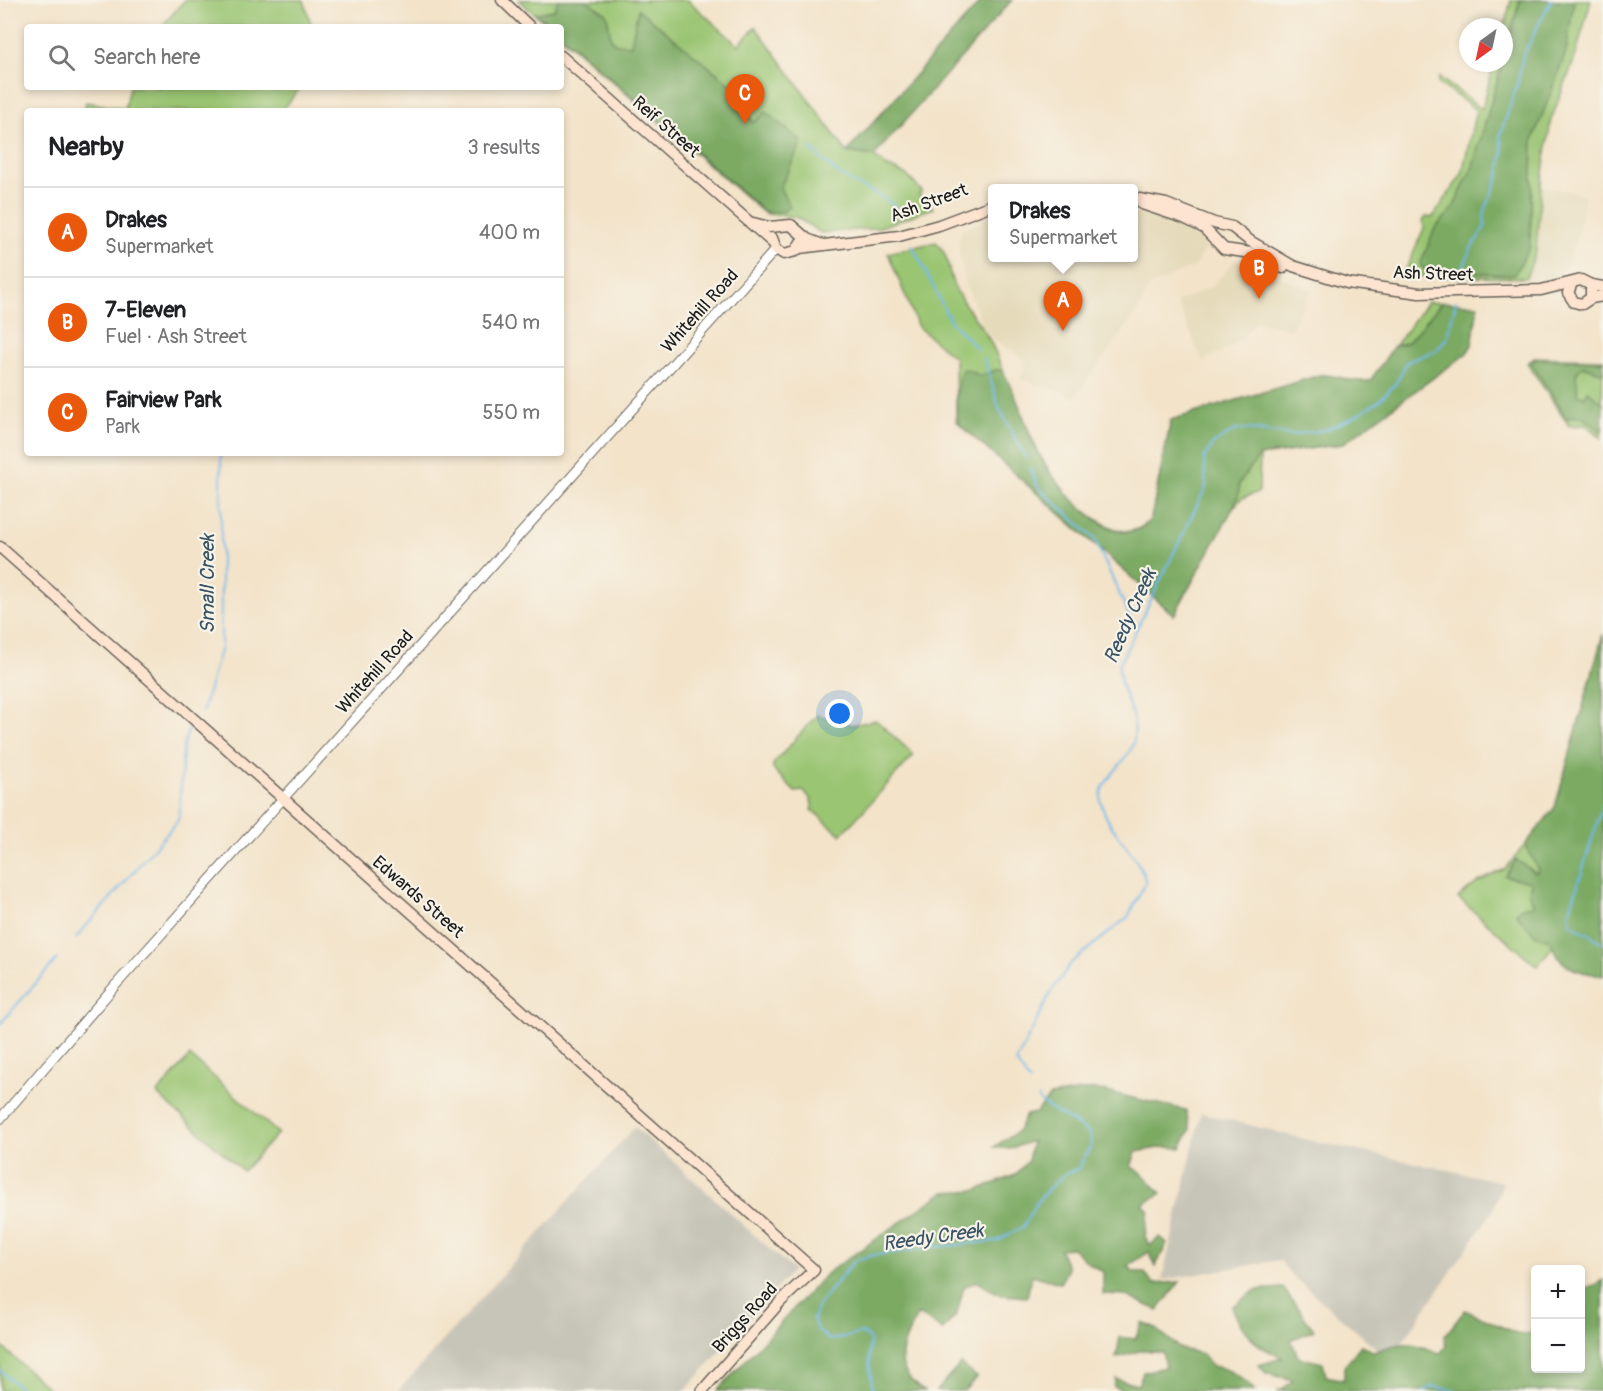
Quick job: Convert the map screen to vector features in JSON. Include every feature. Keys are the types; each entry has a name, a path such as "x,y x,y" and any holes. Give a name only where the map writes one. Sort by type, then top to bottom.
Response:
{"main road":[{"path":"503,0 527,24"},
{"name":"Reif Street","path":"564,59 775,246"},
{"name":"Ash Street","path":"921,228 988,200"},
{"path":"1138,200 1166,204 1232,227 1238,233 1238,244 1232,249 1224,249 1204,228 1138,201"},
{"name":"Ash Street","path":"799,248 820,244 877,240 988,207"},
{"path":"750,222 769,227 790,225 820,244"},
{"path":"782,225 773,234 775,246 788,254 799,248 802,241 800,233"},
{"path":"1216,241 1216,233 1225,226"},
{"name":"Ash Street","path":"1238,233 1293,266 1347,284"},
{"name":"Ash Street","path":"1232,249 1251,253 1302,277 1327,284 1347,284 1419,293 1518,291 1557,288 1572,284"},
{"path":"1603,287 1581,280 1569,288 1570,298 1582,304 1591,298 1603,296"},
{"path":"1591,285 1591,298"},
{"name":"Ash Street","path":"1518,291 1570,298"},
{"name":"Edwards Street","path":"0,547 814,1270"},
{"name":"Briggs Road","path":"702,1391 781,1301 814,1270"}],"street":[{"name":"Whitehill Road","path":"0,1119 775,246"}],"shaded area":[{"path":"1541,186 1585,195 1578,233 1566,266 1558,276 1550,279 1526,278 1536,251"},
{"path":"1138,214 1198,236 1206,246 1196,265 1149,287 1138,310 1075,397 1020,378 1027,361 991,337 982,323 964,280 958,244 962,230 988,218 988,262 1138,262"},
{"path":"1236,259 1311,290 1291,329 1256,321 1237,343 1203,361 1177,302 1213,286"},
{"path":"1201,1113 1317,1142 1503,1182 1492,1212 1390,1360 1289,1273 1280,1260 1162,1280"},
{"path":"635,1127 793,1270 685,1391 398,1391"}],"green space":[{"path":"185,0 304,0 311,24 164,24"},
{"path":"519,0 688,0 738,45 756,27 847,152 874,156 886,166 905,174 922,191 919,195 933,208 878,228 821,233 796,217 765,214 564,40 564,24 546,24"},
{"path":"558,0 586,0 607,14 611,39 616,44 631,45 638,9 734,87 753,123 766,112 802,142 780,188 790,207 783,212 765,212 564,38 564,24 549,24 536,13 554,10"},
{"path":"982,0 1012,0 874,156 847,152"},
{"path":"1511,0 1591,0 1575,58 1551,120 1541,186 1536,251 1526,278 1403,276 1424,228 1423,221 1426,217 1433,217 1462,174 1476,110 1438,83 1439,77 1482,109 1492,72 1513,72 1513,18 1506,18"},
{"path":"1520,0 1574,0 1566,52 1533,140 1530,247 1514,275 1426,271 1420,265 1435,228 1452,210 1473,166 1500,72 1513,72 1513,25"},
{"path":"129,90 299,90 284,108 125,108"},
{"path":"86,102 119,108 85,108"},
{"path":"936,242 946,256 957,291 992,345 1034,444 1047,467 1062,488 1081,507 1103,523 1123,531 1140,528 1151,519 1171,420 1320,375 1370,381 1427,302 1478,305 1472,345 1466,354 1342,444 1260,456 1259,492 1242,498 1233,508 1174,615 956,421 955,358 918,327 888,253"},
{"path":"1442,302 1478,305 1472,345 1466,354 1342,444 1259,456 1239,484 1239,493 1233,508 1174,615 960,425 958,418 956,398 962,370 966,369 980,376 1002,370 1017,400 1037,451 1063,489 1088,514 1102,524 1115,530 1135,531 1151,519 1171,420 1320,375 1370,381 1394,346 1408,342"},
{"path":"1534,357 1603,359 1601,438 1586,425 1569,426 1527,363"},
{"path":"1534,359 1603,361 1603,373 1583,366 1576,374 1578,394 1585,397 1588,391 1603,403 1602,432 1582,418 1567,419 1531,363"},
{"path":"1603,634 1603,976 1569,967 1558,957 1550,940 1535,935 1516,914 1521,907 1534,905 1529,894 1531,882 1505,876 1516,860 1536,873 1538,870 1525,845 1555,807"},
{"path":"817,715 852,725 876,720 914,755 841,835 812,810 809,797 803,791 795,792 773,769 773,764"},
{"path":"1555,809 1571,924 1537,966 1458,898 1478,882 1505,869"},
{"path":"190,1056 278,1133 243,1171 157,1094"},
{"path":"1094,1089 1186,1110 1190,1130 1181,1148 1164,1147 1136,1152 1131,1167 1141,1172 1161,1193 1143,1205 1149,1210 1145,1237 1150,1245 1160,1237 1167,1243 1156,1266 1149,1252 1128,1266 1134,1272 1144,1272 1154,1284 1180,1282 1158,1310 1124,1295 1103,1294 1103,1272 1089,1264 1072,1248 1060,1249 1068,1269 1060,1283 1032,1275 1027,1297 1001,1295 975,1281 964,1287 957,1314 943,1330 918,1314 906,1339 902,1356 905,1372 919,1388 926,1391 717,1391 827,1273 944,1192 977,1190 1015,1175 1028,1161 1032,1141 1010,1149 994,1147 1018,1131 1026,1115 1036,1113 1050,1096"},
{"path":"1603,1280 1603,1391 1277,1391 1282,1390 1293,1380 1266,1373 1259,1365 1282,1358 1251,1338 1232,1307 1256,1290 1283,1288 1314,1330 1291,1340 1298,1357 1323,1363 1326,1376 1344,1380 1344,1366 1361,1345 1374,1352 1408,1344 1440,1353 1446,1347 1444,1337 1465,1310 1520,1335 1531,1333 1531,1373 1585,1373 1585,1288"},
{"path":"1142,1323 1154,1327 1181,1349 1203,1354 1212,1366 1236,1374 1255,1391 1125,1391 1114,1387 1116,1379 1138,1385 1143,1372 1165,1367 1162,1352 1143,1350 1116,1358 1120,1337 1135,1339"},
{"path":"0,1345 51,1391 0,1391"},
{"path":"961,1364 977,1377 964,1391 936,1391"}],"waterway":[{"name":"Reedy Creek","path":"1460,276 1471,248 1485,227 1484,214 1499,175 1503,152 1500,136 1517,85 1523,56 1551,0"},
{"path":"809,148 840,175 884,198 903,216"},
{"path":"912,245 951,322 979,350"},
{"name":"Reedy Creek","path":"1030,1083 1016,1062 1051,992 1071,963 1128,917 1146,882 1137,861 1110,823 1101,802 1101,794 1108,779 1130,751 1135,733 1132,713 1121,685 1119,665 1206,487 1204,458 1213,444 1235,430 1248,429 1291,435 1325,430 1354,417 1380,400 1396,383 1407,362 1437,350 1447,338 1456,301"},
{"path":"984,358 999,408 1026,458"},
{"name":"Small Creek","path":"202,713 221,647 221,456"},
{"path":"1030,468 1037,485 1044,493 1094,538 1135,628"},
{"name":"Small Creek","path":"76,938 176,823 179,817 183,747 189,728"},
{"path":"1603,804 1569,913 1571,924 1603,943"},
{"name":"Small Creek","path":"0,1024 57,959"},
{"name":"Reedy Creek","path":"873,1391 869,1363 870,1340 863,1333 829,1340 817,1329 813,1319 818,1305 854,1261 869,1256 933,1247 997,1241 1023,1227 1036,1203 1066,1173 1078,1169 1091,1146 1090,1134 1045,1106 1039,1101 1039,1097"},
{"name":"Small Creek","path":"0,1370 23,1391"},
{"path":"1424,1391 1432,1386 1455,1391"}],"place":[{"name":"Fairview Park","path":"745,124"},
{"name":"7-Eleven","path":"1259,299"},
{"name":"Drakes","path":"1063,331"}]}
